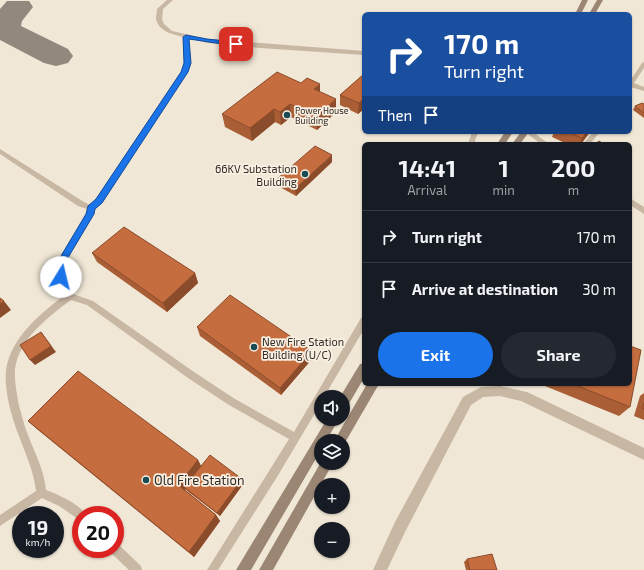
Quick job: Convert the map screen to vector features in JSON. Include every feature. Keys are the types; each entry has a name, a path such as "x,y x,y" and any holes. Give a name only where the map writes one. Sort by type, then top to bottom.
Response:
{"main road":[{"path":"579,12 585,0"},
{"path":"593,12 600,0"},
{"path":"518,142 524,134"},
{"path":"350,391 362,371"},
{"path":"344,434 372,386"},
{"path":"243,570 329,426"},
{"path":"266,570 323,470"}],"street":[{"path":"380,570 400,527 467,401 481,392 500,391 524,396 644,454"}],"lane":[{"path":"170,0 160,9 159,19 162,25 170,32 186,37 238,44 362,53"},
{"path":"186,37 188,63 184,72 99,201 91,208 90,214 64,256 60,268 61,277 70,296 90,304 232,402 296,438"},
{"path":"632,82 644,64"},
{"path":"632,86 644,89"},
{"path":"529,134 543,142"},
{"path":"588,142 596,134"},
{"path":"0,151 81,204 91,208"},
{"path":"632,202 644,211"},
{"path":"41,493 38,472 20,424 11,385 11,368 17,350 32,330 51,310 70,296"},
{"path":"212,570 296,438 362,324"},
{"path":"41,493 72,509"},
{"path":"0,521 41,493"},
{"path":"124,558 137,570"}],"building":[{"path":"277,72 301,83 307,78 320,84 314,89 336,99 317,116 290,104 280,112 274,109 250,128 222,114"},
{"path":"362,76 362,101 359,103 340,95"},
{"path":"642,103 644,104 644,113 635,106"},
{"path":"572,134 585,134 582,138"},
{"name":"66KV Substation Building","path":"315,146 332,155 295,189 277,179"},
{"path":"124,227 195,273 163,303 92,253"},
{"name":"New Fire Station Building (U/C)","path":"230,295 312,351 280,388 197,327"},
{"path":"0,298 4,301 0,304"},
{"path":"41,332 51,346 30,360 20,345"},
{"path":"632,347 641,350 630,407 578,386 632,386"},
{"name":"Old Fire Station","path":"78,371 198,460 178,485 216,515 189,552 28,421"},
{"path":"210,455 242,479 217,513 184,487"},
{"path":"492,554 497,570 470,570 467,559"}],"taxiway":[{"path":"18,7 7,20 5,30 56,56"}],"place":[{"name":"Power House Building","path":"287,115"},
{"name":"66KV Substation Building","path":"305,174"},
{"name":"New Fire Station Building (U/C)","path":"254,347"},
{"name":"Old Fire Station","path":"146,480"}],"route":[{"path":"61,277 60,268 64,256 90,214 91,208 99,201 184,72 188,63 186,37 236,44"}]}
